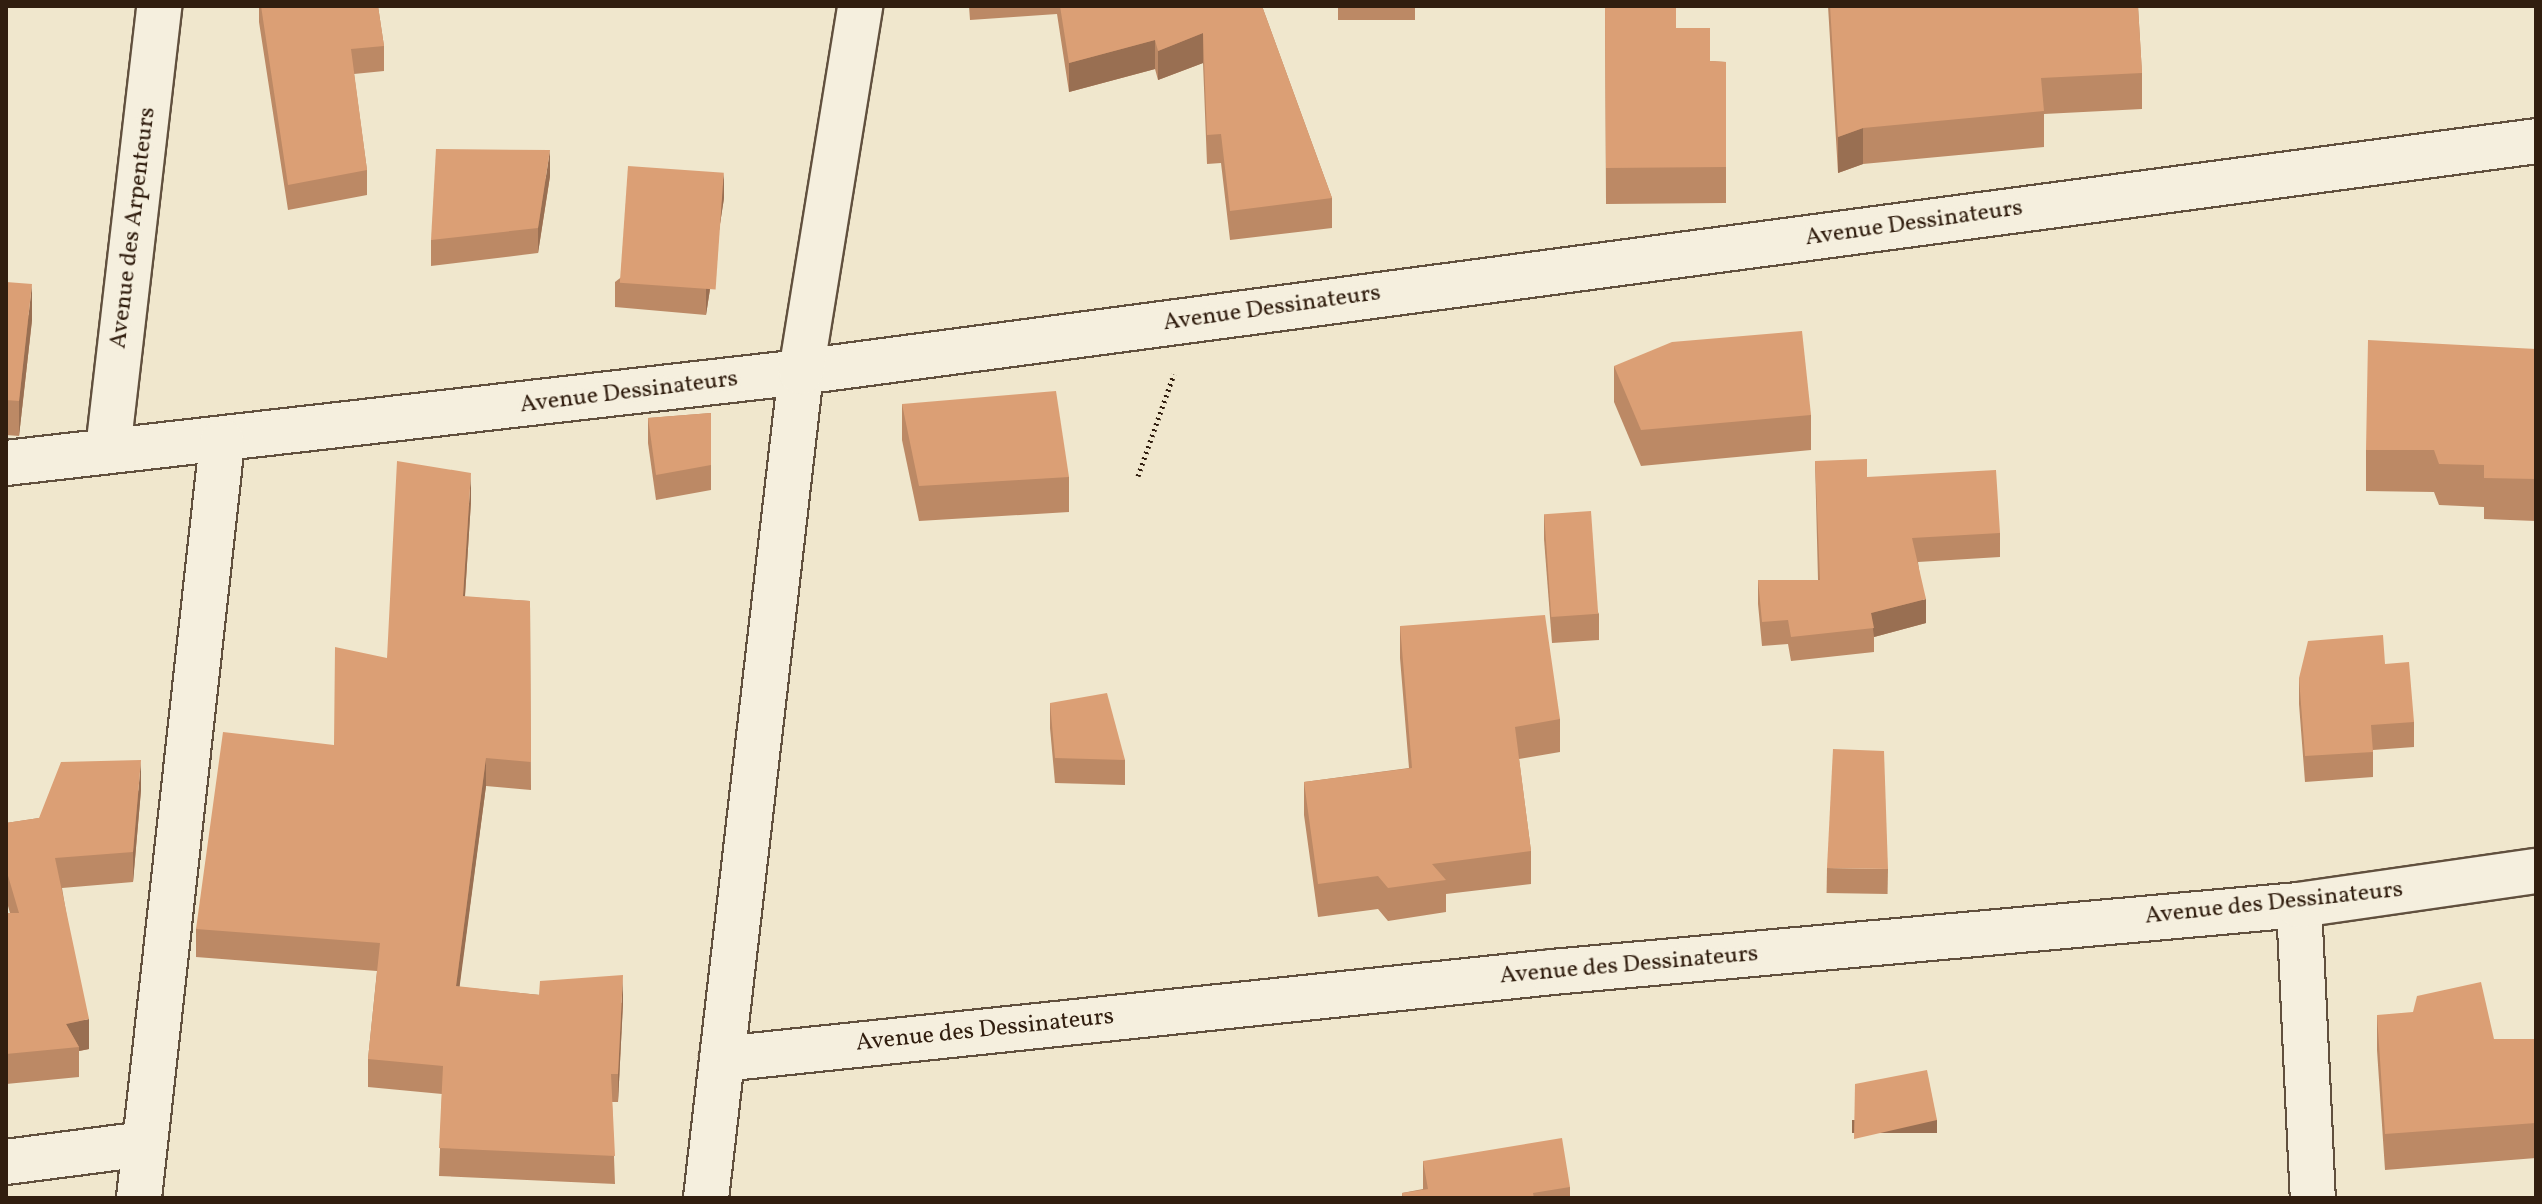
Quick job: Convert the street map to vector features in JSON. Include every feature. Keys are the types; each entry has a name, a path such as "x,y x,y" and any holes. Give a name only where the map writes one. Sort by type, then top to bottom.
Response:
{"street":[{"name":"Avenue des Arpenteurs","path":"108,450 159,6"},
{"path":"706,1198 801,372 860,6"},
{"name":"Avenue Dessinateurs","path":"6,463 108,450 222,442 801,372 2536,141"},
{"path":"139,1198 222,442"},
{"name":"Avenue des Dessinateurs","path":"722,1059 1552,972 2299,905 2536,871"},
{"path":"2299,905 2313,1198"},
{"path":"6,1162 144,1144"}],"path":[{"path":"1138,476 1192,320"}],"building":[{"path":"261,6 378,6 384,46 351,49 367,170 288,185"},
{"path":"1060,6 1262,6 1332,198 1230,211 1221,134 1207,135 1203,33 1158,51 1155,40 1069,63"},
{"path":"1605,6 1676,6 1676,28 1710,28 1710,61 1726,62 1726,167 1606,168"},
{"path":"1830,6 2138,6 2142,73 2041,78 2044,111 1863,128 1838,137"},
{"path":"436,149 550,150 538,228 431,240"},
{"path":"628,166 724,173 716,289 620,283"},
{"path":"6,282 32,284 19,401 6,400"},
{"path":"1802,331 1811,415 1641,430 1614,366 1672,342"},
{"path":"2368,340 2536,349 2536,479 2484,478 2484,465 2439,464 2434,450 2366,450"},
{"path":"1056,391 1069,477 919,486 902,404"},
{"path":"711,413 711,465 656,475 648,418"},
{"path":"1867,459 1867,477 1996,470 2000,533 1912,538 1926,599 1871,613 1874,628 1791,637 1788,620 1762,622 1758,580 1820,580 1815,461"},
{"path":"397,461 471,473 463,596 530,601 531,762 486,758 456,986 539,995 540,981 623,975 618,1074 611,1074 615,1156 439,1148 443,1066 368,1059 380,943 196,929 223,732 334,745 335,647 387,658"},
{"path":"1591,511 1598,614 1551,617 1544,514"},
{"path":"1545,615 1560,719 1515,727 1531,851 1432,864 1446,880 1388,888 1378,876 1318,884 1304,782 1412,768 1400,626"},
{"path":"2383,635 2385,664 2409,662 2414,722 2371,725 2373,752 2305,756 2299,678 2308,641"},
{"path":"1107,693 1125,760 1055,758 1050,703"},
{"path":"1833,749 1884,751 1888,869 1827,868"},
{"path":"141,760 133,852 55,858 89,1019 66,1024 79,1047 6,1054 6,913 19,913 6,869 6,823 39,818 61,762"},
{"path":"2481,982 2494,1039 2536,1039 2536,1123 2385,1134 2377,1015 2413,1012 2417,996"},
{"path":"1927,1070 1937,1120 1854,1139 1855,1084"},
{"path":"1562,1138 1570,1187 1533,1193 1534,1198 1403,1198 1402,1193 1428,1189 1423,1161"}]}
